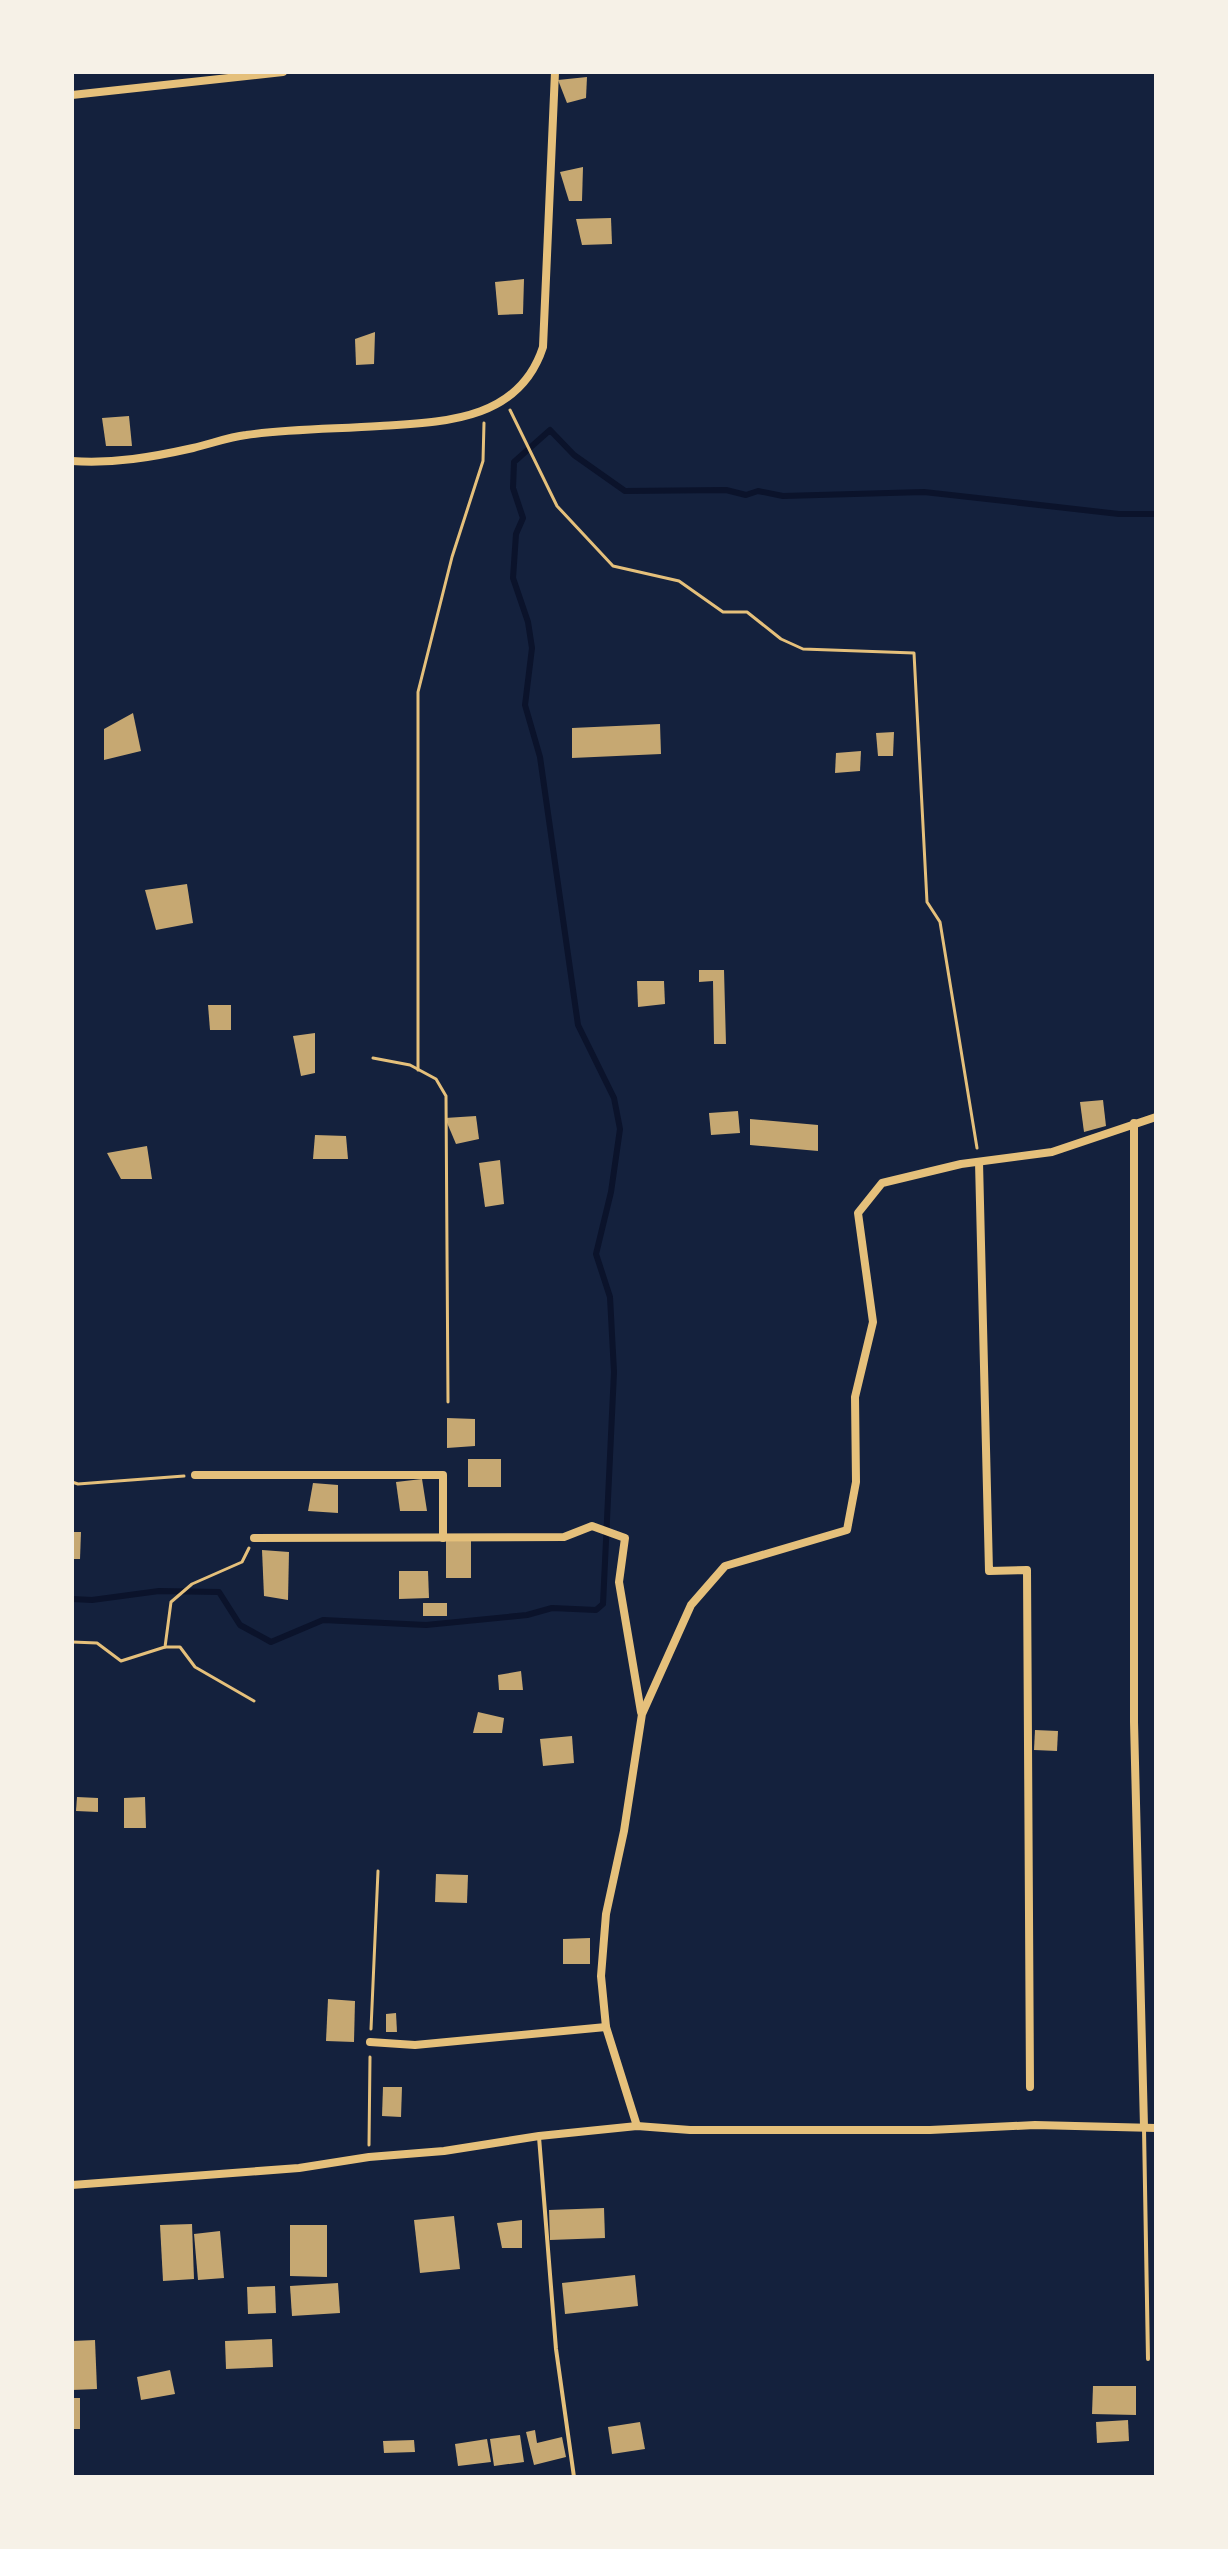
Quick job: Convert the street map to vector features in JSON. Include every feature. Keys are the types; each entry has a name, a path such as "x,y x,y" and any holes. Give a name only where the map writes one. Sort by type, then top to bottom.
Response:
{"street":[{"path":"72,95 283,72"},
{"path":"72,461 104,464 195,448 245,435 448,422 505,400 528,380 538,364 543,347 555,72"},
{"path":"637,2126 606,2027 601,1976 606,1914 624,1831 642,1714 691,1605 725,1566 847,1530 856,1482 855,1397 873,1322 858,1213 882,1183 979,1162 1052,1152 1156,1117"},
{"path":"1134,1123 1134,1722 1144,2127"},
{"path":"979,1162 989,1571 1027,1570 1030,2087"},
{"path":"195,1475 443,1475 443,1538"},
{"path":"254,1538 564,1537 592,1526 625,1538 619,1582 642,1714"},
{"path":"370,2042 415,2045 606,2027"},
{"path":"72,2185 299,2168 637,2126 690,2130 930,2130 1035,2125 1156,2128"}],"lane":[{"path":"1144,2127 1148,2359"},
{"path":"539,2136 556,2349 574,2477"}],"path":[{"path":"505,400 557,506 613,566 679,581 723,612 747,612 781,639 803,649 914,653 927,902 940,922 979,1162"},
{"path":"418,1070 418,692 452,557 483,461 485,410"},
{"path":"373,1058 410,1065 436,1079 446,1096 448,1402"},
{"path":"72,1482 195,1475"},
{"path":"165,1647 171,1602 192,1584 242,1562 254,1538"},
{"path":"72,1642 97,1643 121,1661 165,1647 180,1647 195,1667 254,1701"},
{"path":"369,2157 370,2042 378,1871"}],"building":[{"path":"587,77 586,98 567,103 558,80"},
{"path":"583,167 582,201 569,201 560,172"},
{"path":"611,218 612,244 582,245 576,219"},
{"path":"524,279 523,314 498,315 495,282"},
{"path":"375,332 374,364 356,365 355,339"},
{"path":"129,416 132,446 106,446 102,418"},
{"path":"133,713 141,751 104,760 104,729"},
{"path":"660,724 661,754 572,758 572,728"},
{"path":"894,732 893,756 878,756 876,733"},
{"path":"861,751 860,771 835,773 836,753"},
{"path":"187,884 193,923 156,930 145,890"},
{"path":"699,970 724,970 726,1044 714,1044 713,981 699,982"},
{"path":"637,981 664,981 665,1004 638,1007"},
{"path":"208,1005 231,1005 231,1030 210,1030"},
{"path":"315,1033 315,1073 301,1076 293,1036"},
{"path":"1103,1100 1106,1126 1084,1132 1080,1102"},
{"path":"738,1111 740,1133 711,1135 709,1113"},
{"path":"476,1116 479,1139 456,1144 445,1118"},
{"path":"750,1119 818,1125 818,1151 750,1145"},
{"path":"315,1135 346,1136 348,1159 313,1159"},
{"path":"147,1146 152,1179 121,1179 107,1153"},
{"path":"500,1160 504,1204 485,1207 479,1163"},
{"path":"447,1418 475,1419 475,1446 447,1448"},
{"path":"468,1459 501,1459 501,1487 468,1487"},
{"path":"422,1479 427,1511 400,1511 396,1482"},
{"path":"313,1483 338,1485 338,1513 308,1511"},
{"path":"72,1532 81,1532 80,1559 72,1559"},
{"path":"446,1541 471,1541 471,1578 446,1578"},
{"path":"262,1550 289,1552 288,1600 264,1596"},
{"path":"399,1571 428,1571 429,1598 399,1599"},
{"path":"423,1603 447,1603 447,1616 423,1616"},
{"path":"521,1671 523,1690 499,1690 498,1675"},
{"path":"478,1712 504,1718 502,1733 473,1733"},
{"path":"1035,1730 1058,1731 1057,1751 1034,1750"},
{"path":"572,1736 574,1763 543,1766 540,1739"},
{"path":"77,1797 98,1798 98,1812 76,1811"},
{"path":"145,1797 146,1828 124,1828 124,1798"},
{"path":"436,1874 468,1875 467,1903 435,1902"},
{"path":"590,1938 590,1964 563,1964 563,1939"},
{"path":"328,1999 355,2001 354,2042 326,2041"},
{"path":"396,2013 397,2032 386,2032 386,2014"},
{"path":"383,2087 402,2087 401,2117 382,2116"},
{"path":"604,2208 605,2238 550,2240 549,2210"},
{"path":"454,2216 460,2269 420,2273 414,2220"},
{"path":"522,2220 522,2248 502,2248 497,2223"},
{"path":"192,2224 194,2279 163,2281 160,2225"},
{"path":"290,2225 327,2225 327,2277 290,2276"},
{"path":"220,2231 224,2278 198,2280 194,2234"},
{"path":"635,2275 638,2306 565,2314 562,2283"},
{"path":"338,2283 340,2313 292,2316 290,2286"},
{"path":"275,2286 276,2313 248,2314 247,2287"},
{"path":"272,2339 273,2367 226,2369 225,2341"},
{"path":"95,2340 97,2389 72,2390 72,2341"},
{"path":"170,2370 175,2394 141,2400 137,2377"},
{"path":"1093,2386 1136,2386 1136,2415 1092,2414"},
{"path":"72,2398 80,2398 80,2429 72,2429"},
{"path":"1128,2420 1129,2441 1097,2443 1096,2422"},
{"path":"640,2422 645,2449 612,2454 608,2427"},
{"path":"535,2430 537,2443 562,2437 566,2457 534,2465 526,2432"},
{"path":"520,2435 524,2462 494,2466 490,2439"},
{"path":"487,2439 491,2462 458,2466 455,2444"},
{"path":"414,2440 415,2452 384,2453 383,2441"}],"waterway":[{"path":"72,1599 92,1600 159,1591 219,1592 240,1625 271,1642 323,1620 426,1625 527,1615 552,1608 596,1610 603,1604 614,1372 610,1297 596,1254 611,1192 620,1129 614,1098 578,1025 540,757 525,705 532,648 528,622 513,578 516,534 523,518 513,488 514,462 550,430 574,455 625,491 726,490 746,495 758,491 783,496 924,492 1119,514 1156,514"}]}
